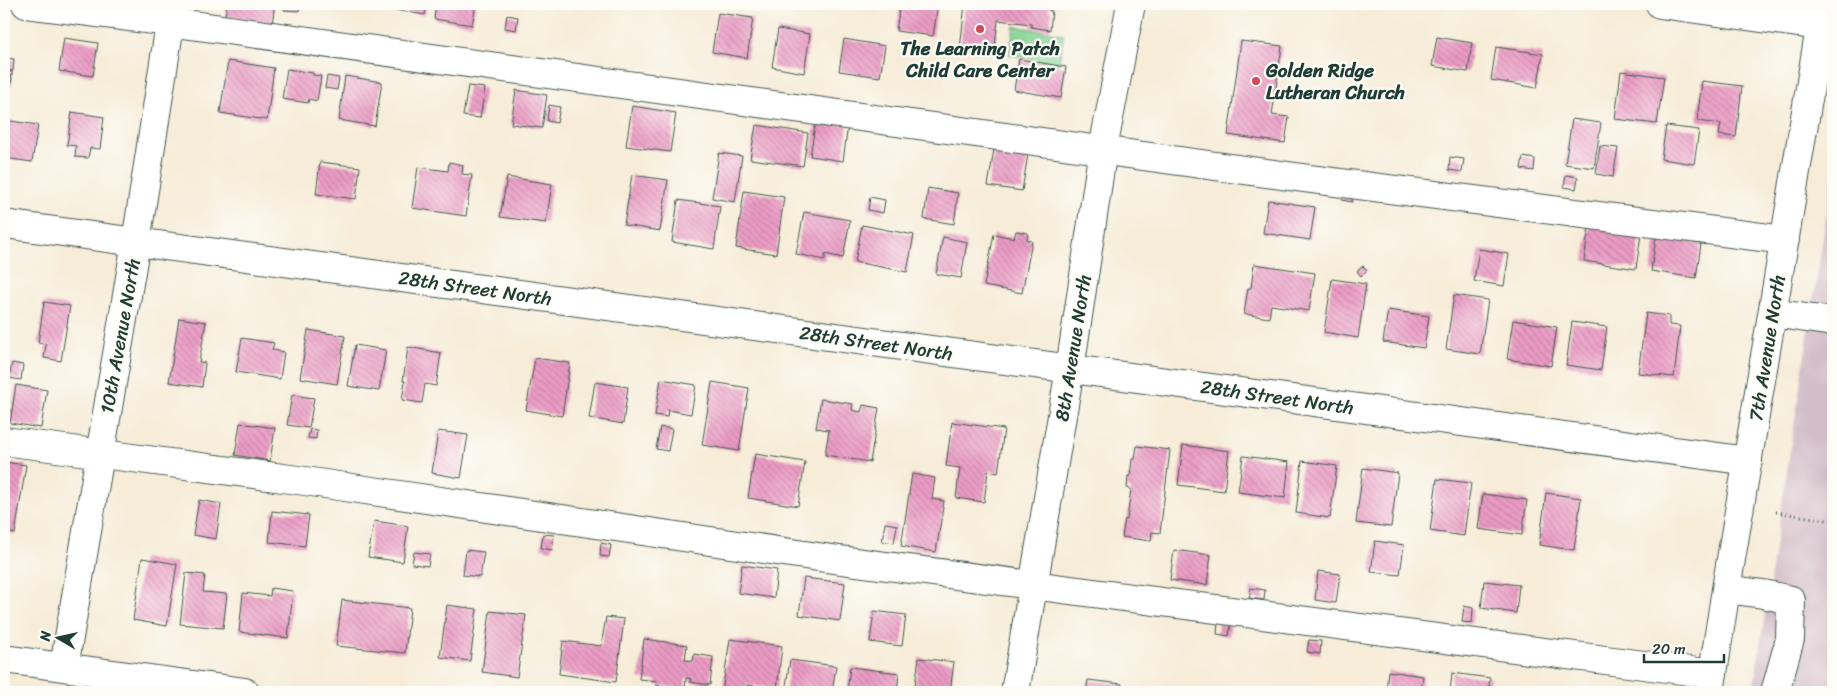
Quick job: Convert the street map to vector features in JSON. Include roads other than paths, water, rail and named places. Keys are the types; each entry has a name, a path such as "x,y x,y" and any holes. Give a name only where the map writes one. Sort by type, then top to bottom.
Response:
{"street":[{"path":"26,4 171,13 1303,178 1785,240"},
{"name":"8th Avenue North","path":"1015,692 1070,369 1102,149 1131,4"},
{"path":"1660,4 1825,11"},
{"name":"7th Avenue North","path":"1711,683 1825,11"},
{"name":"10th Avenue North","path":"64,668 136,242 171,13"},
{"name":"28th Street North","path":"4,224 1748,461"},
{"path":"1773,313 1833,322"},
{"path":"4,441 298,480 825,558 1034,585 1711,683"},
{"path":"1726,589 1791,600 1790,639 1775,692"},
{"path":"4,660 64,668 152,686 245,692"}],"place":[{"name":"The Learning Patch Child Care Center","path":"980,29"},
{"name":"Golden Ridge Lutheran Church","path":"1256,81"}]}
